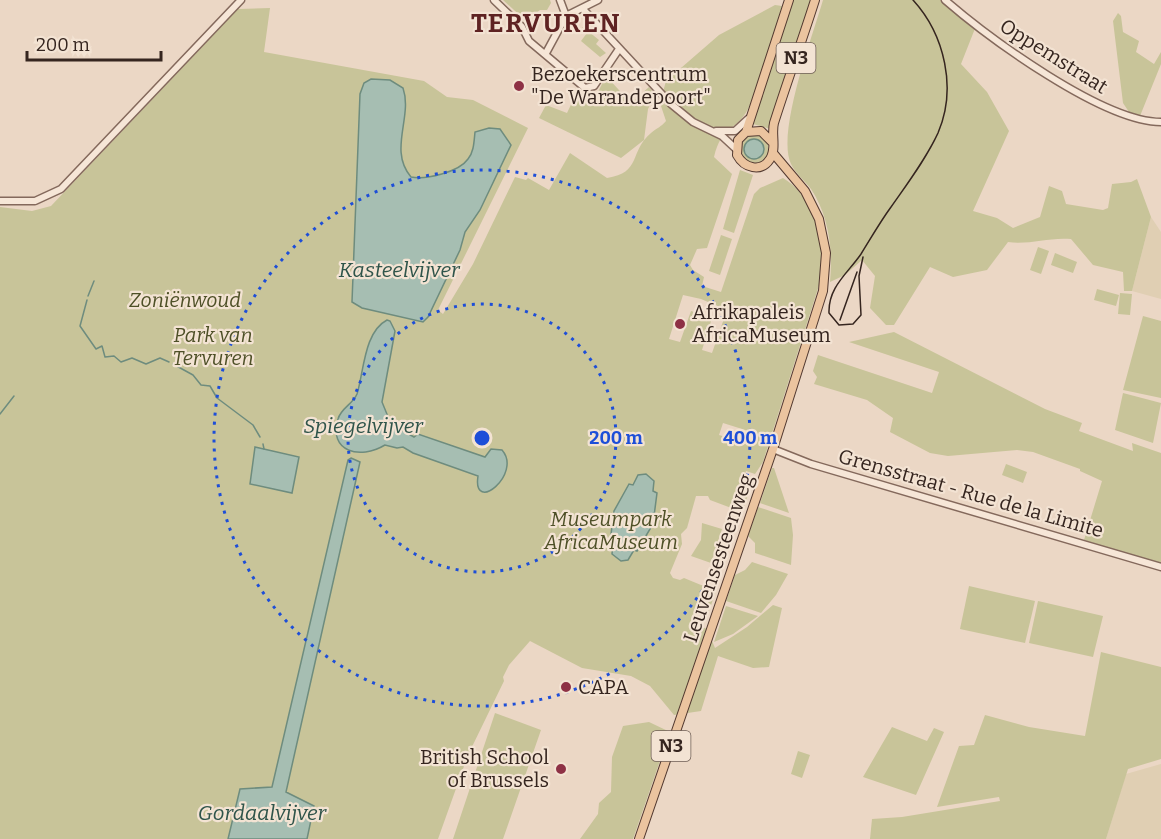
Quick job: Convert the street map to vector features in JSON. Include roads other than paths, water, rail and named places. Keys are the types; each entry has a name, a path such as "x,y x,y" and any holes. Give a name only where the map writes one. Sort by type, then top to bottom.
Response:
{"main road":[{"name":"N3","path":"765,164 753,168 745,165 738,158 736,149 757,99 789,0"},
{"name":"N3","path":"773,153 773,128 815,0"},
{"name":"N3","path":"780,107 777,144 791,172"},
{"path":"744,134 762,131 772,142"},
{"path":"765,164 773,153"},
{"name":"Leuvensesteenweg","path":"639,839 773,449 817,312 826,272 822,226 800,184 773,153"},
{"name":"Leuvensesteenweg","path":"765,164 782,169 800,184"}],"street":[{"path":"0,201 35,201 61,189 241,0"},
{"path":"494,0 522,27 529,41 585,88 591,88 619,49"},
{"path":"560,0 566,16"},
{"path":"546,53 566,16 598,0"},
{"name":"Oppemstraat","path":"945,0 1017,55 1120,115 1161,122"},
{"path":"584,9 671,104 693,122 722,136 736,149"},
{"name":"N3","path":"712,131 730,133 740,129 747,122 757,99"},
{"path":"722,136 744,134"},
{"name":"Grensstraat - Rue de la Limite","path":"773,449 811,464 1161,567"}],"water":[{"name":"Kasteelvijver","path":"371,79 390,80 403,88 405,110 401,156 404,167 411,177 442,174 464,164 471,153 475,132 489,128 500,129 511,145 480,210 465,232 460,250 428,317 423,322 362,308 352,302 360,94 364,83"},
{"path":"754,139 761,142 764,149 761,156 754,159 747,156 744,149 747,142"},
{"name":"Spiegelvijver","path":"387,320 390,321 395,331 382,402 391,424 414,437 418,434 485,457 491,449 502,450 507,460 506,470 496,487 482,492 478,487 478,476 413,453 403,447 385,445 375,450 357,452 342,446 336,430 338,419 357,394 369,343 379,326"},
{"path":"255,447 299,457 292,493 250,484"},
{"name":"Gordaalvijver","path":"351,458 360,462 286,792 314,806 307,839 228,839 240,789 272,787 348,460"},
{"path":"646,474 654,481 653,491 657,493 653,524 637,551 634,550 628,560 621,561 612,554 613,544 610,542 614,511 629,484 633,485 638,475"}],"waterway":[{"path":"88,296 94,281"},
{"path":"87,300 80,326 96,349 102,346 105,357 114,356 121,362 132,358 146,364 160,358 169,362"},
{"path":"173,364 193,375 201,385 210,386 217,398 253,425 260,437"},
{"path":"0,414 14,396"},
{"path":"263,444 264,449"}],"tram line":[{"path":"863,257 859,276 861,315 853,324 839,325 829,313 835,288 861,254 922,162 938,133 944,116 947,99 945,63 933,29 913,0"},
{"path":"840,320 857,272"}],"place":[{"name":"Bezoekerscentrum \"De Warandepoort\"","path":"519,86"},
{"name":"Afrikapaleis AfricaMuseum","path":"680,324"},
{"name":"CAPA","path":"566,687"},
{"name":"British School of Brussels","path":"561,769"}],"district":[{"name":"TERVUREN","path":"546,23"}],"park label":[{"name":"Zoniënwoud","path":"185,300"},
{"name":"Park van Tervuren","path":"213,346"},
{"name":"Museumpark AfricaMuseum","path":"611,530"}]}
